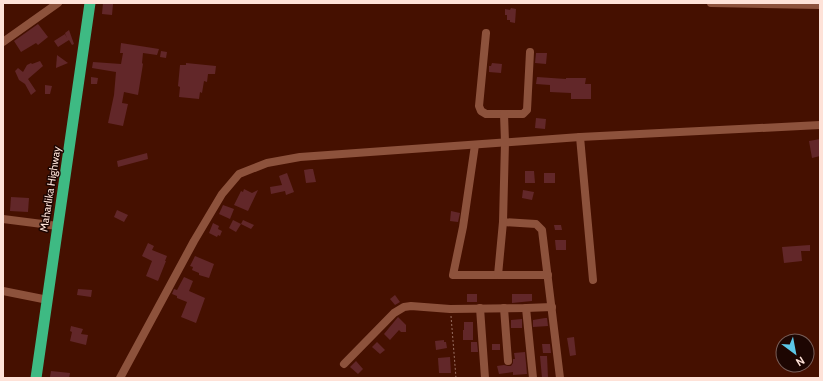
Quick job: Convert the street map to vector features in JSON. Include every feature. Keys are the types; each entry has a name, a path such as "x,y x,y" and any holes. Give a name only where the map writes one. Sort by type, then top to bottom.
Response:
{"highway":[{"name":"Maharlika Highway","path":"36,378 90,3"}],"street":[{"path":"3,42 58,3"},
{"path":"711,3 820,5"},
{"path":"486,33 479,106 481,111 486,114 523,114 527,110 530,52"},
{"path":"498,275 503,222 505,142 504,114"},
{"path":"120,378 222,194 239,174 266,163 300,157 505,142 820,125"},
{"path":"580,137 593,280"},
{"path":"475,145 463,227 453,275 548,275"},
{"path":"3,220 58,226"},
{"path":"503,222 536,224 541,228 560,378"},
{"path":"3,291 48,300"},
{"path":"344,364 391,316 404,307 410,306 450,309 526,308 552,306"},
{"path":"480,308 485,378"},
{"path":"504,308 508,361"},
{"path":"526,308 533,378"}],"path":[{"path":"450,309 456,378"}],"building":[{"path":"103,3 113,4 112,15 102,14"},
{"path":"511,8 516,9 515,23 507,20 507,15 505,15 505,9 510,10"},
{"path":"38,24 48,37 38,45 36,43 21,52 14,41"},
{"path":"69,30 74,44 72,45 69,40 58,47 54,41 65,34 67,38 65,33"},
{"path":"121,43 159,49 157,55 143,53 143,64 138,95 124,92 122,103 128,104 123,126 108,123 114,95 116,72 92,68 93,62 121,64 123,53 120,53"},
{"path":"161,51 167,52 166,58 160,57"},
{"path":"536,53 547,53 546,64 535,63"},
{"path":"57,55 68,63 56,68"},
{"path":"40,61 43,66 28,79 36,91 31,95 25,84 19,80 15,71 18,68 23,72 27,65"},
{"path":"186,63 216,66 215,74 208,74 207,82 204,81 202,93 200,92 199,99 179,97 180,87 178,86 180,65 186,65"},
{"path":"492,63 502,64 501,73 489,72 489,66 491,66"},
{"path":"91,77 98,78 97,84 91,84"},
{"path":"537,77 566,79 586,78 585,84 591,84 591,99 571,99 571,93 550,92 550,85 536,84"},
{"path":"45,85 52,86 50,94 45,94"},
{"path":"536,118 546,119 545,129 535,128"},
{"path":"820,139 820,156 812,158 809,141"},
{"path":"147,153 148,159 118,167 117,161"},
{"path":"313,169 316,182 306,183 304,170"},
{"path":"525,171 534,171 535,183 525,183"},
{"path":"287,173 294,192 286,195 285,191 271,194 270,187 282,185 279,176"},
{"path":"544,173 555,173 555,183 544,183"},
{"path":"244,189 252,193 258,190 248,211 234,205 241,191 243,192"},
{"path":"523,190 534,192 532,200 522,198"},
{"path":"11,197 29,198 28,212 10,211"},
{"path":"223,205 234,209 230,219 219,214"},
{"path":"117,210 128,215 124,222 114,217"},
{"path":"451,211 460,213 458,222 450,221"},
{"path":"233,220 241,224 236,232 229,228"},
{"path":"243,220 254,225 251,229 241,224"},
{"path":"213,223 219,226 218,229 222,231 220,236 218,235 217,237 209,233"},
{"path":"554,225 561,225 562,230 555,230"},
{"path":"555,240 566,240 566,250 556,250"},
{"path":"148,243 154,246 152,250 167,256 158,281 146,276 152,261 142,256"},
{"path":"810,245 810,251 801,251 802,261 784,263 782,247"},
{"path":"195,256 214,264 209,278 199,275 199,273 192,270 193,267 190,266"},
{"path":"184,277 193,281 189,291 205,298 196,323 181,317 187,302 172,294 174,289 177,290"},
{"path":"78,289 92,290 91,297 77,295"},
{"path":"467,294 477,294 477,302 467,302"},
{"path":"512,294 532,294 532,301 512,303"},
{"path":"395,295 400,302 395,305 390,299"},
{"path":"398,317 406,325 406,332 401,332 399,330 390,340 384,334"},
{"path":"547,318 548,326 533,327 533,320"},
{"path":"522,319 522,328 511,328 511,320"},
{"path":"464,322 473,322 473,340 463,340"},
{"path":"71,326 83,329 81,334 88,335 86,345 70,341 72,332 70,331"},
{"path":"574,337 576,355 570,356 567,338"},
{"path":"444,340 447,348 436,350 435,341"},
{"path":"377,342 385,350 380,354 372,347"},
{"path":"471,342 477,342 478,352 471,352"},
{"path":"492,344 500,344 500,350 492,350"},
{"path":"542,344 550,344 551,353 543,353"},
{"path":"525,352 527,374 513,375 513,372 499,374 497,366 511,366 513,359 515,359 514,353"},
{"path":"540,356 547,356 548,378 542,378"},
{"path":"450,357 451,373 439,373 438,358"},
{"path":"356,361 363,369 358,374 350,367"},
{"path":"51,371 70,373 69,378 50,377"}]}
